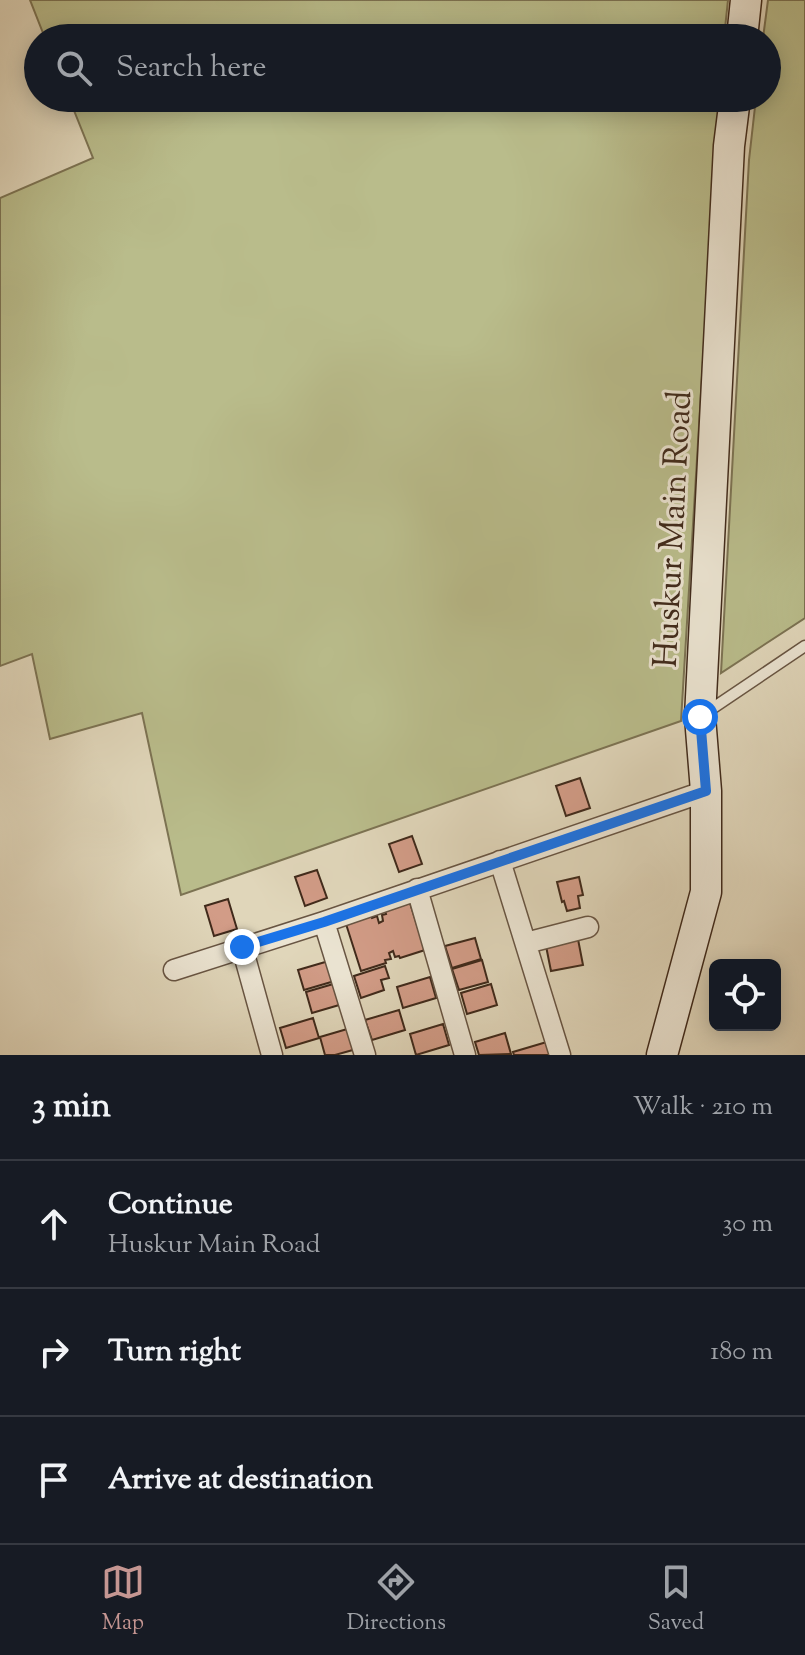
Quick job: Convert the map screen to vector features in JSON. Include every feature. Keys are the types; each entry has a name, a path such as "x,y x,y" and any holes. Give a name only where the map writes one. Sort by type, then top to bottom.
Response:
{"main road":[{"path":"743,24 746,0"},
{"name":"Huskur Main Road","path":"662,1055 706,892 706,791 700,717 733,112"}],"street":[{"path":"174,970 706,791"},
{"path":"500,861 560,1055"},
{"path":"417,889 465,1055"},
{"path":"324,922 365,1055"},
{"path":"526,943 588,927"},
{"path":"242,947 272,1055"}],"lane":[{"path":"700,717 805,646"}],"green space":[{"path":"30,0 728,0 725,24 39,24"},
{"path":"768,0 805,0 805,618 721,673 749,160 754,112 781,112 781,24 765,24"},
{"path":"75,112 718,112 681,721 181,895 142,713 50,739 32,654 0,666 0,198 93,158"}],"building":[{"path":"580,778 590,808 566,816 556,786"},
{"path":"412,836 422,864 399,872 389,844"},
{"path":"317,870 327,898 305,906 295,877"},
{"path":"579,877 583,895 578,896 580,908 567,911 557,882"},
{"path":"228,899 237,929 214,936 205,906"},
{"path":"410,903 425,950 400,958 395,957 393,951 389,953 391,959 385,960 386,963 361,971 346,924 371,916 377,916 379,923 383,921 385,911"},
{"path":"577,934 583,965 551,971 545,941"},
{"path":"475,938 481,959 452,968 445,946"},
{"path":"332,960 338,980 304,990 298,970"},
{"path":"482,960 488,982 459,990 452,969"},
{"path":"385,966 389,978 381,980 384,990 361,998 354,976"},
{"path":"430,977 436,998 403,1008 397,987"},
{"path":"340,982 346,1003 312,1013 306,992"},
{"path":"491,984 497,1005 467,1014 461,993"},
{"path":"399,1010 405,1030 372,1040 365,1020"},
{"path":"313,1018 319,1038 286,1048 280,1028"},
{"path":"443,1024 449,1045 416,1055 410,1034"},
{"path":"354,1027 360,1048 325,1055 320,1037"},
{"path":"505,1033 511,1054 479,1055 475,1042"},
{"path":"550,1041 554,1055 514,1055 513,1052"}],"route":[{"path":"242,947 324,922 706,791 700,717"}]}
